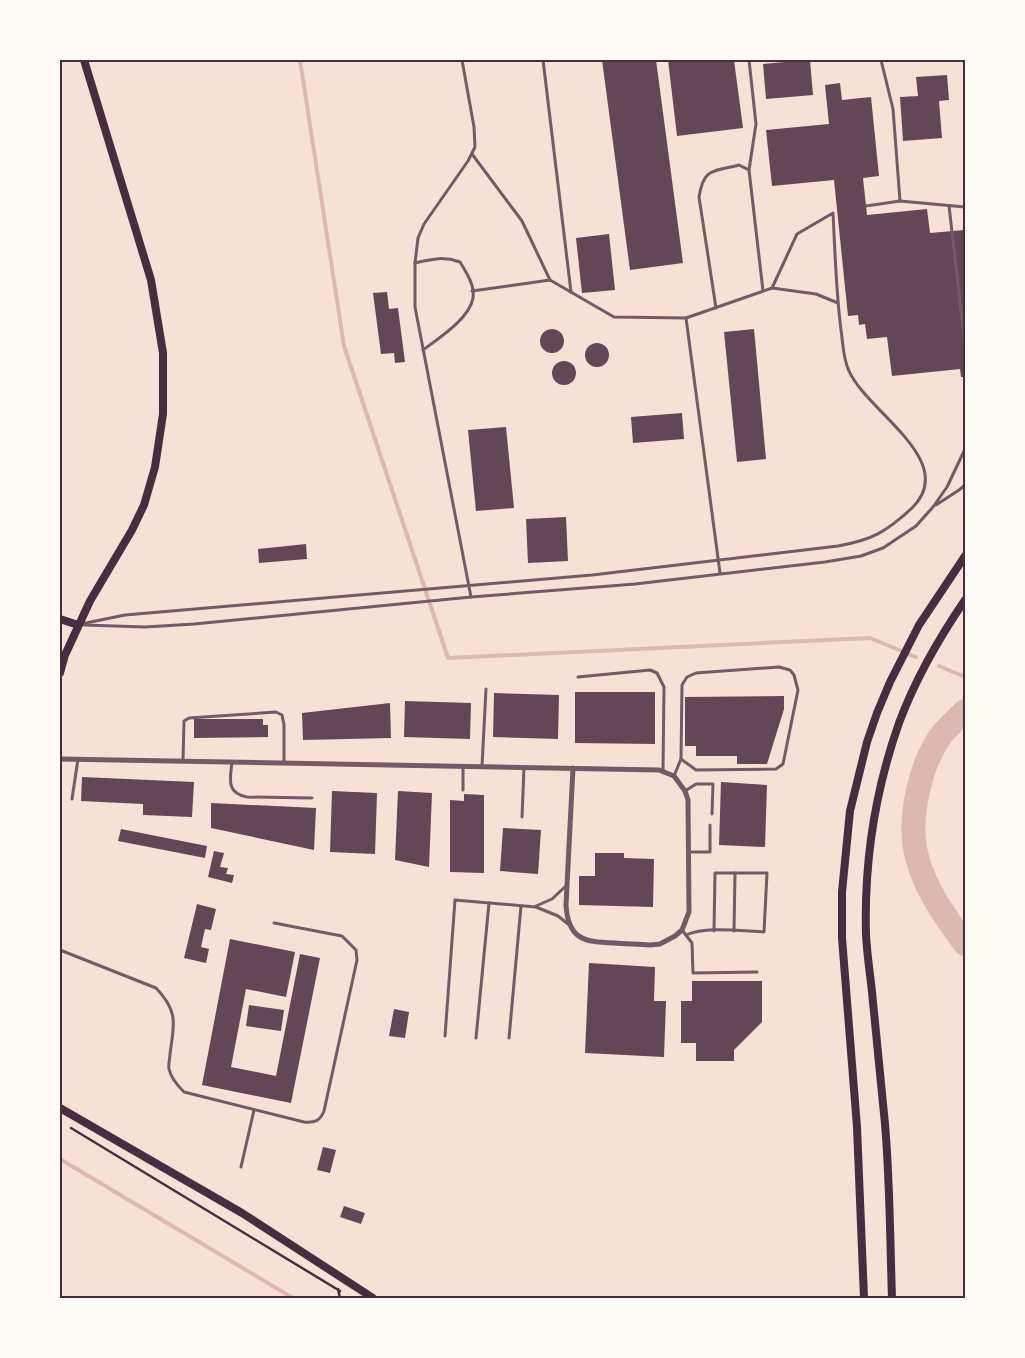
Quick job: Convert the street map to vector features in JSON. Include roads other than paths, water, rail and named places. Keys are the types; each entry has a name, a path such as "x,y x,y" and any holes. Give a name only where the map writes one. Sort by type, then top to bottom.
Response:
{"main road":[{"path":"60,673 65,655 90,601 132,530 144,505 155,467 163,414 163,353 151,280 84,60"},
{"path":"864,1298 857,1127 842,938 842,892 850,811 867,742 890,682 919,625 965,556"},
{"path":"892,1298 885,1126 866,937 866,893 869,852 881,782 899,722 940,638 965,600"},
{"path":"60,619 78,625"},
{"path":"60,1108 227,1204 373,1298"}],"street":[{"path":"60,759 482,766 573,768 663,771 674,776 685,791 689,810 689,912 684,933 660,944 630,944 591,942 575,933 566,916 573,768"}],"lane":[{"path":"462,60 474,127 475,147 424,224 418,238 415,263 415,307 471,597"},
{"path":"543,60 571,292"},
{"path":"749,60 756,124 750,170 763,291"},
{"path":"881,60 892,109 900,201"},
{"path":"472,154 522,221 550,280 614,317 686,318 772,288 816,294 838,303"},
{"path":"716,308 699,197 702,182 708,173 739,165 750,170"},
{"path":"866,206 900,201 965,207"},
{"path":"949,206 965,344"},
{"path":"78,625 125,615 592,575 858,542 887,530 923,496 926,474 917,452 857,385 848,370 844,354 838,303 833,213 797,234 772,288"},
{"path":"415,263 435,258 449,258 460,262 472,285 473,297 469,311 423,350"},
{"path":"472,291 550,280"},
{"path":"686,318 720,573"},
{"path":"78,625 145,627 194,624 471,597 635,584 825,562 861,556 883,548 916,526 947,487 965,449"},
{"path":"933,507 965,485"},
{"path":"674,776 681,759 682,684 687,677 696,673 779,667 790,670 794,675 798,690 783,764 776,769 696,770 681,759"},
{"path":"578,677 650,670 657,673 664,687 663,771"},
{"path":"482,766 486,688"},
{"path":"183,761 184,721 189,718 276,712 282,715 284,725 284,763"},
{"path":"72,800 78,759"},
{"path":"232,762 230,782 233,790 240,796 312,798"},
{"path":"463,766 464,790"},
{"path":"522,817 524,767"},
{"path":"685,791 696,784 713,784 712,814"},
{"path":"689,852 710,852 710,825"},
{"path":"684,933 714,931 764,932 768,873 715,873 714,931"},
{"path":"734,931 735,873"},
{"path":"536,907 552,899 567,885"},
{"path":"445,1036 455,900 536,907 558,916 570,925"},
{"path":"476,1038 489,903"},
{"path":"509,1038 521,906"},
{"path":"60,950 156,988 166,998 174,1023 169,1068 175,1083 184,1092 304,1122 313,1122 321,1118 324,1111 357,960 356,950 342,936 274,923"},
{"path":"684,933 692,943 693,973 756,972"},
{"path":"240,1167 254,1110"}],"waterway":[{"path":"300,60 344,346 448,658 870,638 916,657"},
{"path":"939,666 965,677"},
{"path":"965,711 943,733 928,760 918,792 914,827 914,843 925,880 965,944"},
{"path":"60,1159 293,1298"}]}
